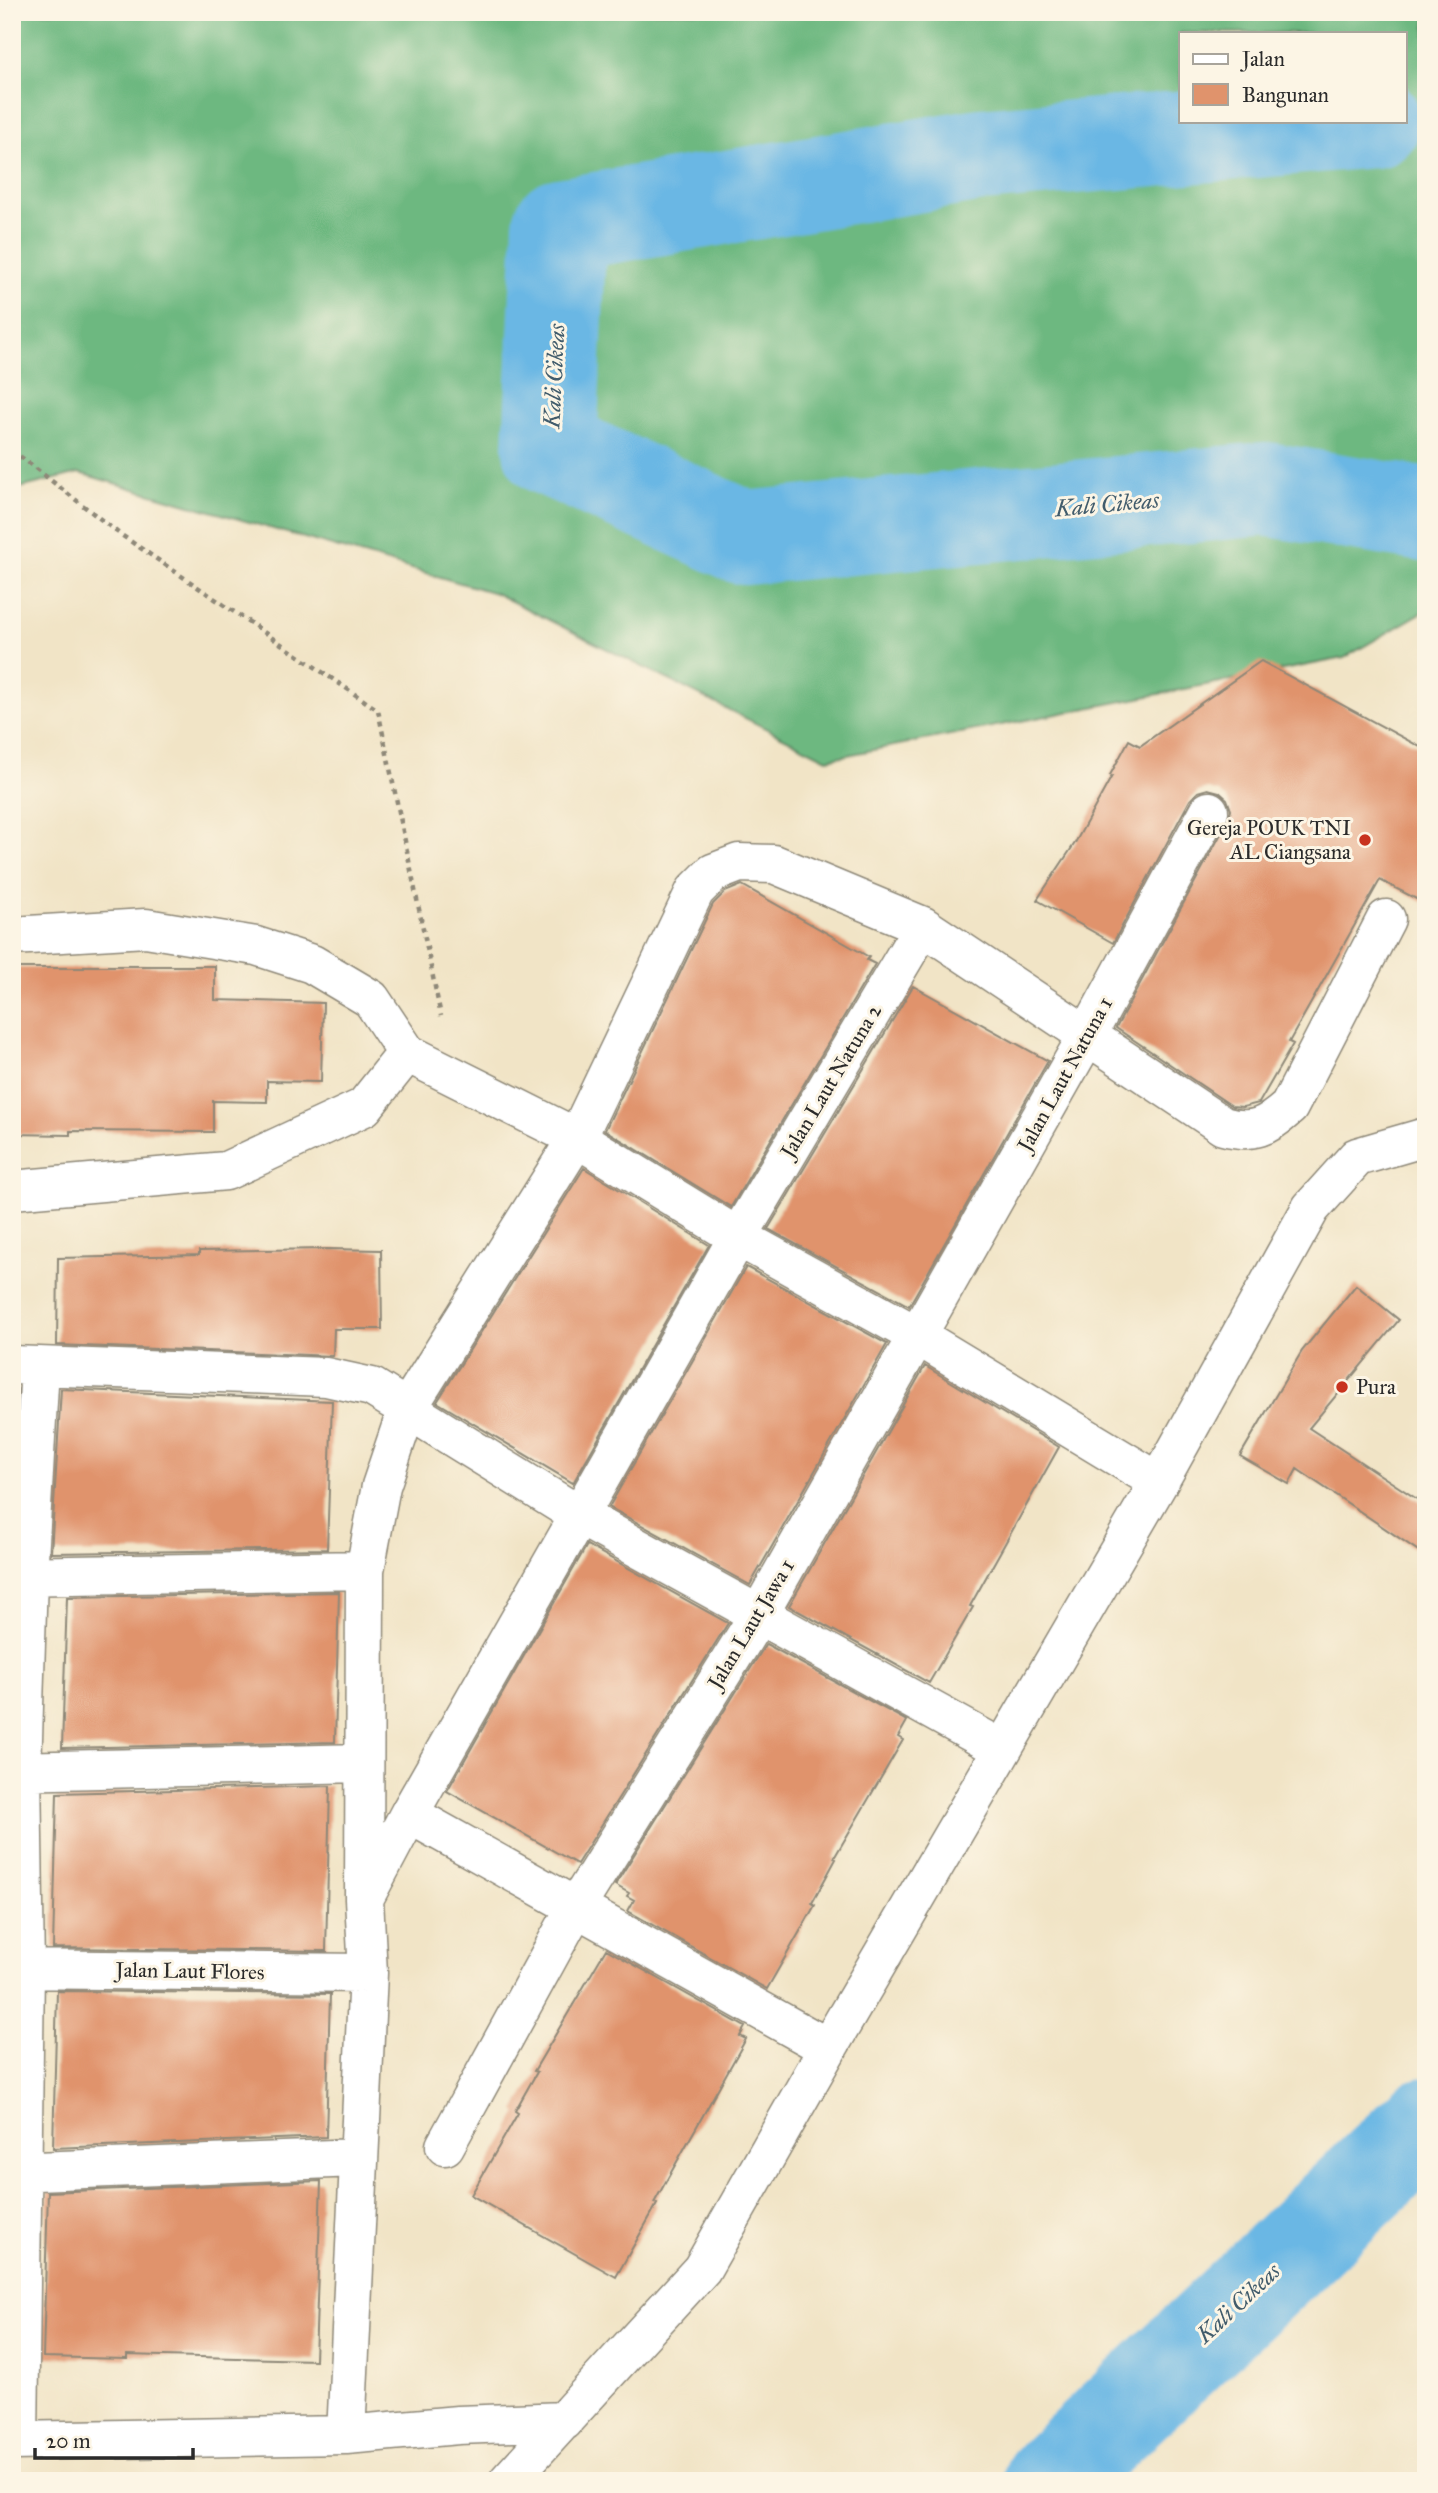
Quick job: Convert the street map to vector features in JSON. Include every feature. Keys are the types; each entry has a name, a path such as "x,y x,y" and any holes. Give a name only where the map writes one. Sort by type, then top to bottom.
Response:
{"street":[{"name":"Jalan Laut Natuna 1","path":"916,1335 1087,1036 1209,811"},
{"path":"346,2435 357,2158 368,1973 363,1899 365,1570 382,1486 407,1409 577,1138 695,891 713,873 738,863 774,864 923,926 1223,1126 1239,1131 1257,1129 1275,1120 1289,1107 1386,919"},
{"name":"Jalan Laut Natuna 2","path":"363,1899 738,1237 923,926"},
{"path":"12,936 146,928 256,946 312,964 372,999 407,1054 577,1138 738,1237 916,1335 1150,1477"},
{"path":"12,1191 226,1171 363,1107 407,1054"},
{"path":"508,2481 702,2269 1002,1749 1150,1477 1311,1208 1357,1157 1426,1137"},
{"name":"Jalan Laut Jawa 1","path":"445,2146 576,1907 758,1616 916,1335"},
{"path":"564,2421 346,2435 16,2441 17,1771 26,1366 326,1377 372,1387 580,1516 1002,1749"},
{"path":"20,1577 365,1570"},
{"path":"17,1771 363,1763"},
{"path":"409,1814 828,2048"},
{"name":"Jalan Laut Flores","path":"18,1969 368,1973"},
{"path":"18,2172 357,2158"}],"path":[{"path":"12,450 117,532 378,710 453,1075"}],"green space":[{"path":"12,12 1426,12 1426,610 1344,658 827,759 495,593 79,473 12,490"}],"building":[{"path":"1261,661 1426,750 1426,904 1380,880 1289,1042 1293,1044 1259,1103 1243,1107 1232,1106 1116,1028 1228,821 1231,810 1227,799 1219,792 1208,789 1198,792 1190,800 1113,943 1037,900 1075,843 1129,740 1140,746"},
{"path":"742,885 869,957 867,960 875,964 731,1207 605,1130 713,904 725,892"},
{"path":"215,966 215,1000 323,1003 321,1082 267,1081 267,1102 213,1101 213,1132 70,1131 70,1135 12,1134 12,968"},
{"path":"913,986 1048,1061 909,1306 768,1229"},
{"path":"584,1168 709,1245 573,1483 437,1402"},
{"path":"381,1250 382,1329 334,1329 333,1356 57,1345 58,1258 199,1255 199,1251"},
{"path":"746,1267 887,1344 750,1585 609,1507"},
{"path":"1356,1285 1399,1320 1309,1428 1426,1505 1426,1556 1297,1469 1289,1484 1240,1456 1302,1351"},
{"path":"925,1366 1059,1447 929,1683 789,1606"},
{"path":"12,1389 17,1389 12,1469"},
{"path":"61,1389 332,1401 327,1549 51,1553"},
{"path":"587,1545 728,1623 577,1864 447,1791"},
{"path":"339,1592 335,1742 62,1748 67,1597"},
{"path":"766,1644 907,1721 898,1737 903,1740 834,1858 836,1859 812,1903 815,1905 767,1989 628,1911 634,1900 627,1896 629,1893 615,1885"},
{"path":"330,1786 326,1951 53,1948 57,1793"},
{"path":"606,1949 745,2027 740,2036 746,2039 654,2203 657,2204 616,2277 471,2195 518,2113 515,2111 537,2072 534,2071"},
{"path":"57,1991 330,1994 326,2137 53,2148"},
{"path":"321,2181 315,2360 127,2355 127,2359 43,2357 48,2192"}],"waterway":[{"name":"Kali Cikeas","path":"1362,122 981,155 560,225 550,449 745,538 1265,489 1426,515"},
{"name":"Kali Cikeas","path":"1050,2481 1426,2124"}],"place":[{"name":"Gereja POUK TNI AL Ciangsana","path":"1365,840"},
{"name":"Pura","path":"1342,1387"}]}
